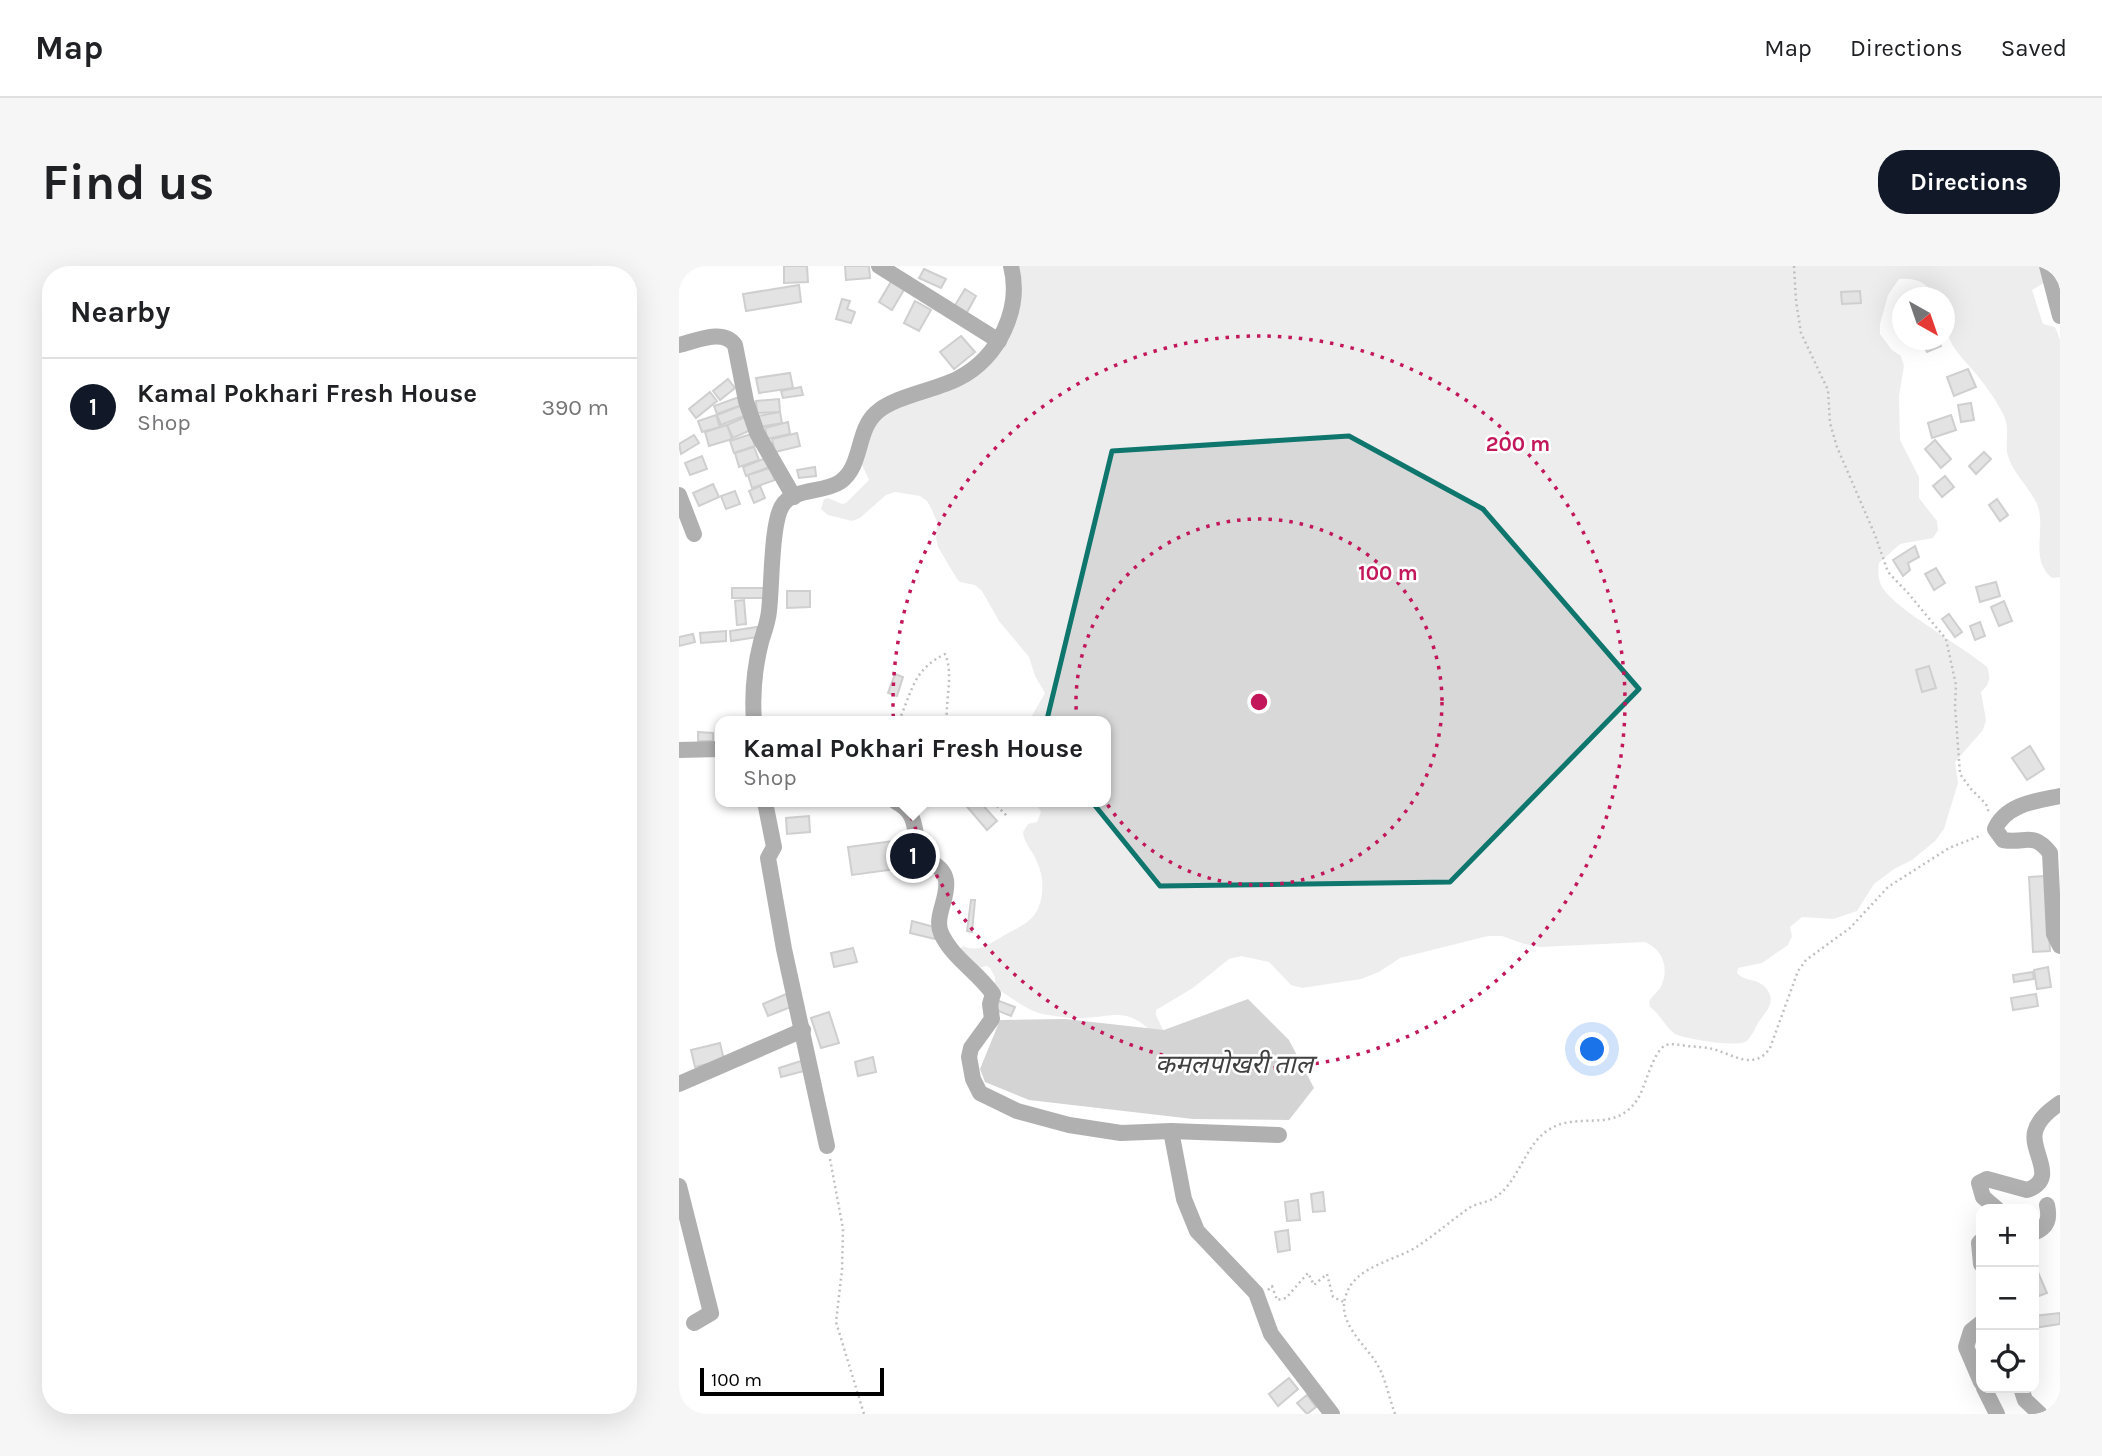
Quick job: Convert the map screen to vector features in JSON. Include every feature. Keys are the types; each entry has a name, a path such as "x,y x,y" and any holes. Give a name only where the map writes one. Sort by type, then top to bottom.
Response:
{"street":[{"path":"879,266 999,341"},
{"path":"754,716 760,645 769,614 777,523 783,504 794,497 842,481 857,456 866,424 879,410 960,378 983,359 999,341 1014,306 1011,266"},
{"path":"2047,266 2060,316"},
{"path":"679,345 724,335 731,339 735,345 746,401 757,433 794,497"},
{"path":"679,495 694,534"},
{"path":"679,750 715,749"},
{"path":"2060,796 2011,810 1995,829 2003,840 2034,839 2043,844 2050,853 2054,934 2060,946"},
{"path":"766,807 774,847 768,858 784,949 827,1146"},
{"path":"904,807 916,825 923,855 937,865 946,878 946,900 939,921 941,933 963,963 993,994 990,1004 992,1019 975,1039 969,1057 973,1079 980,1093 1017,1111 1069,1125 1121,1133 1171,1131 1279,1135"},
{"path":"679,1084 803,1030"},
{"path":"1991,1204 1983,1197 1979,1183 1987,1179 2027,1190 2042,1180 2041,1163 2033,1135 2038,1123 2060,1102"},
{"path":"1171,1131 1184,1199 1197,1231 1256,1293 1271,1334 1332,1414"},
{"path":"679,1186 711,1313 694,1323"},
{"path":"2039,1231 2049,1216 2047,1206"},
{"path":"1976,1327 1971,1331 1966,1348 1976,1370"},
{"path":"1986,1393 1997,1414"},
{"path":"2023,1393 2025,1401 2040,1414"}],"path":[{"path":"1395,1414 1377,1364 1347,1320 1344,1303 1350,1285 1358,1276 1419,1245 1471,1207 1495,1197 1522,1166 1539,1138 1551,1128 1573,1122 1613,1119 1630,1108 1641,1093 1657,1053 1664,1046 1674,1044 1714,1050 1747,1061 1764,1056 1770,1048 1798,971 1806,960 1850,928 1888,887 1949,848 1995,829 1986,804 1960,774 1956,685 1946,639 1888,572 1837,447 1829,423 1828,390 1801,333 1794,266"},
{"path":"901,716 913,686 927,663 945,654 949,664 947,716"},
{"path":"998,807 1008,817"},
{"path":"827,1146 843,1229 836,1322 864,1414"},
{"path":"1256,1293 1267,1291 1272,1286 1277,1300 1286,1298 1308,1273 1314,1285 1327,1274 1333,1297 1344,1303"}],"highlighted area":[{"path":"1349,436 1483,509 1639,689 1450,882 1160,886 1042,740 1112,451"}],"shaded area":[{"path":"1014,266 2041,266 2044,283 2032,290 2043,324 2055,327 2060,340 2060,577 2052,578 2041,561 2039,511 2010,462 2005,419 1987,388 1955,349 1955,287 1928,287 1911,279 1899,279 1888,295 1880,334 1892,350 1901,356 1904,366 1899,396 1900,440 1919,477 1919,498 1937,521 1938,530 1933,538 1900,544 1879,563 1879,580 1899,605 1987,667 1989,681 1981,692 1986,720 1983,730 1955,762 1958,783 1944,829 1935,841 1912,860 1874,884 1857,911 1833,919 1802,917 1790,927 1792,936 1788,945 1762,963 1738,968 1737,973 1741,976 1765,987 1771,999 1767,1010 1747,1040 1731,1044 1675,1034 1650,1007 1649,1002 1661,987 1665,971 1660,954 1645,942 1540,947 1502,936 1488,936 1400,958 1379,972 1361,979 1302,988 1291,985 1269,962 1241,956 1229,959 1193,988 1156,1010 1164,1032 1153,1033 1127,1016 1072,1018 1037,1012 995,987 995,977 990,968 986,966 976,969 959,950 963,946 974,949 988,945 1024,925 1037,910 1042,894 1041,874 1023,832 1028,824 1037,822 1041,812 1038,807 1111,807 1111,716 1032,716 1045,693 1035,676 1029,657 999,621 982,591 975,585 957,579 938,547 937,522 932,510 920,496 895,492 886,495 860,518 852,521 828,515 821,509 824,499 828,498 846,503 869,480 862,465 876,416 995,353"}],"water":[{"name":"कमलपोखरी ताल","path":"1248,999 1289,1040 1314,1088 1289,1120 1193,1119 1029,1100 985,1082 980,1069 1000,1020 1065,1019 1164,1030"}],"building":[{"path":"784,266 807,266 808,282 784,283"},
{"path":"845,266 869,266 870,278 846,280"},
{"path":"924,269 946,279 941,288 919,278"},
{"path":"892,280 905,288 892,310 879,302"},
{"path":"799,285 801,302 746,311 743,294"},
{"path":"965,289 976,296 966,314 954,307"},
{"path":"1860,291 1861,303 1842,304 1841,292"},
{"path":"842,299 850,301 847,309 855,312 851,323 836,319"},
{"path":"915,301 931,310 919,331 904,323"},
{"path":"961,336 975,352 954,369 940,352"},
{"path":"1968,369 1976,387 1954,396 1947,377"},
{"path":"790,373 793,388 759,393 756,378"},
{"path":"728,379 735,388 720,400 713,391"},
{"path":"801,387 803,395 783,398 781,391"},
{"path":"710,392 717,401 696,418 689,409"},
{"path":"739,397 742,405 717,414 714,406"},
{"path":"779,399 780,412 757,413 756,401"},
{"path":"1971,403 1974,420 1961,422 1958,405"},
{"path":"740,406 744,416 721,425 717,415"},
{"path":"780,412 782,423 760,427 758,416"},
{"path":"716,415 720,427 702,432 698,421"},
{"path":"1951,415 1956,430 1932,438 1928,423"},
{"path":"745,417 751,430 733,438 727,425"},
{"path":"788,422 790,434 767,439 765,428"},
{"path":"727,425 732,439 709,446 705,432"},
{"path":"797,433 800,446 775,452 772,439"},
{"path":"751,434 755,446 734,453 730,441"},
{"path":"694,435 699,443 681,454 679,444"},
{"path":"1935,440 1951,459 1941,468 1925,449"},
{"path":"754,447 759,460 739,467 735,453"},
{"path":"1984,452 1991,459 1976,474 1969,466"},
{"path":"702,456 707,469 690,475 685,463"},
{"path":"766,458 769,467 746,476 743,467"},
{"path":"815,467 816,476 799,478 797,470"},
{"path":"770,468 775,480 752,488 748,475"},
{"path":"1945,476 1954,487 1942,497 1933,486"},
{"path":"713,484 719,497 699,506 693,493"},
{"path":"760,486 765,498 754,503 749,491"},
{"path":"735,491 740,504 726,509 721,496"},
{"path":"1997,499 2008,515 2000,521 1989,505"},
{"path":"1915,546 1919,557 1908,563 1910,570 1903,576 1893,560"},
{"path":"1936,568 1945,583 1934,590 1925,574"},
{"path":"1996,582 2000,596 1980,602 1976,587"},
{"path":"732,588 767,588 767,598 732,598"},
{"path":"787,591 810,591 810,607 787,608"},
{"path":"744,600 746,624 737,625 735,601"},
{"path":"2004,601 2012,621 1999,626 1991,607"},
{"path":"1949,614 1962,632 1955,637 1942,619"},
{"path":"1980,622 1985,636 1975,640 1970,626"},
{"path":"757,627 758,637 731,641 730,631"},
{"path":"726,631 726,641 701,643 700,633"},
{"path":"693,634 695,642 679,646 679,637"},
{"path":"1929,666 1936,688 1922,692 1916,670"},
{"path":"895,674 903,677 897,696 888,693"},
{"path":"698,732 713,733 713,741 698,741"},
{"path":"2030,746 2044,769 2027,780 2012,758"},
{"path":"967,807 984,807 997,821 987,830"},
{"path":"809,816 810,832 787,834 786,818"},
{"path":"916,838 919,866 852,875 848,847"},
{"path":"2046,876 2050,951 2033,952 2029,877"},
{"path":"971,900 975,900 972,932 967,931"},
{"path":"912,921 938,928 935,939 910,933"},
{"path":"853,948 857,962 834,967 831,953"},
{"path":"2048,967 2051,987 2037,989 2034,970"},
{"path":"2033,972 2034,979 2014,982 2013,975"},
{"path":"786,994 791,1007 768,1016 763,1004"},
{"path":"2036,994 2038,1006 2013,1010 2011,998"},
{"path":"999,1001 1015,1007 1011,1016 996,1010"},
{"path":"829,1012 839,1043 821,1048 811,1018"},
{"path":"720,1043 724,1060 695,1067 691,1050"},
{"path":"873,1057 876,1072 858,1076 855,1062"},
{"path":"801,1061 804,1071 781,1077 779,1068"},
{"path":"1323,1192 1325,1211 1313,1212 1311,1194"},
{"path":"1298,1200 1300,1220 1287,1221 1285,1202"},
{"path":"1288,1230 1290,1250 1278,1252 1275,1232"},
{"path":"2039,1275 2047,1293 2039,1296"},
{"path":"2060,1313 2060,1324 2039,1327 2039,1315"},
{"path":"1289,1378 1298,1389 1278,1406 1269,1394"},
{"path":"1307,1395 1316,1407 1307,1414 1297,1403"}],"place":[{"name":"Kamal Pokhari Fresh House","path":"913,856"}]}
